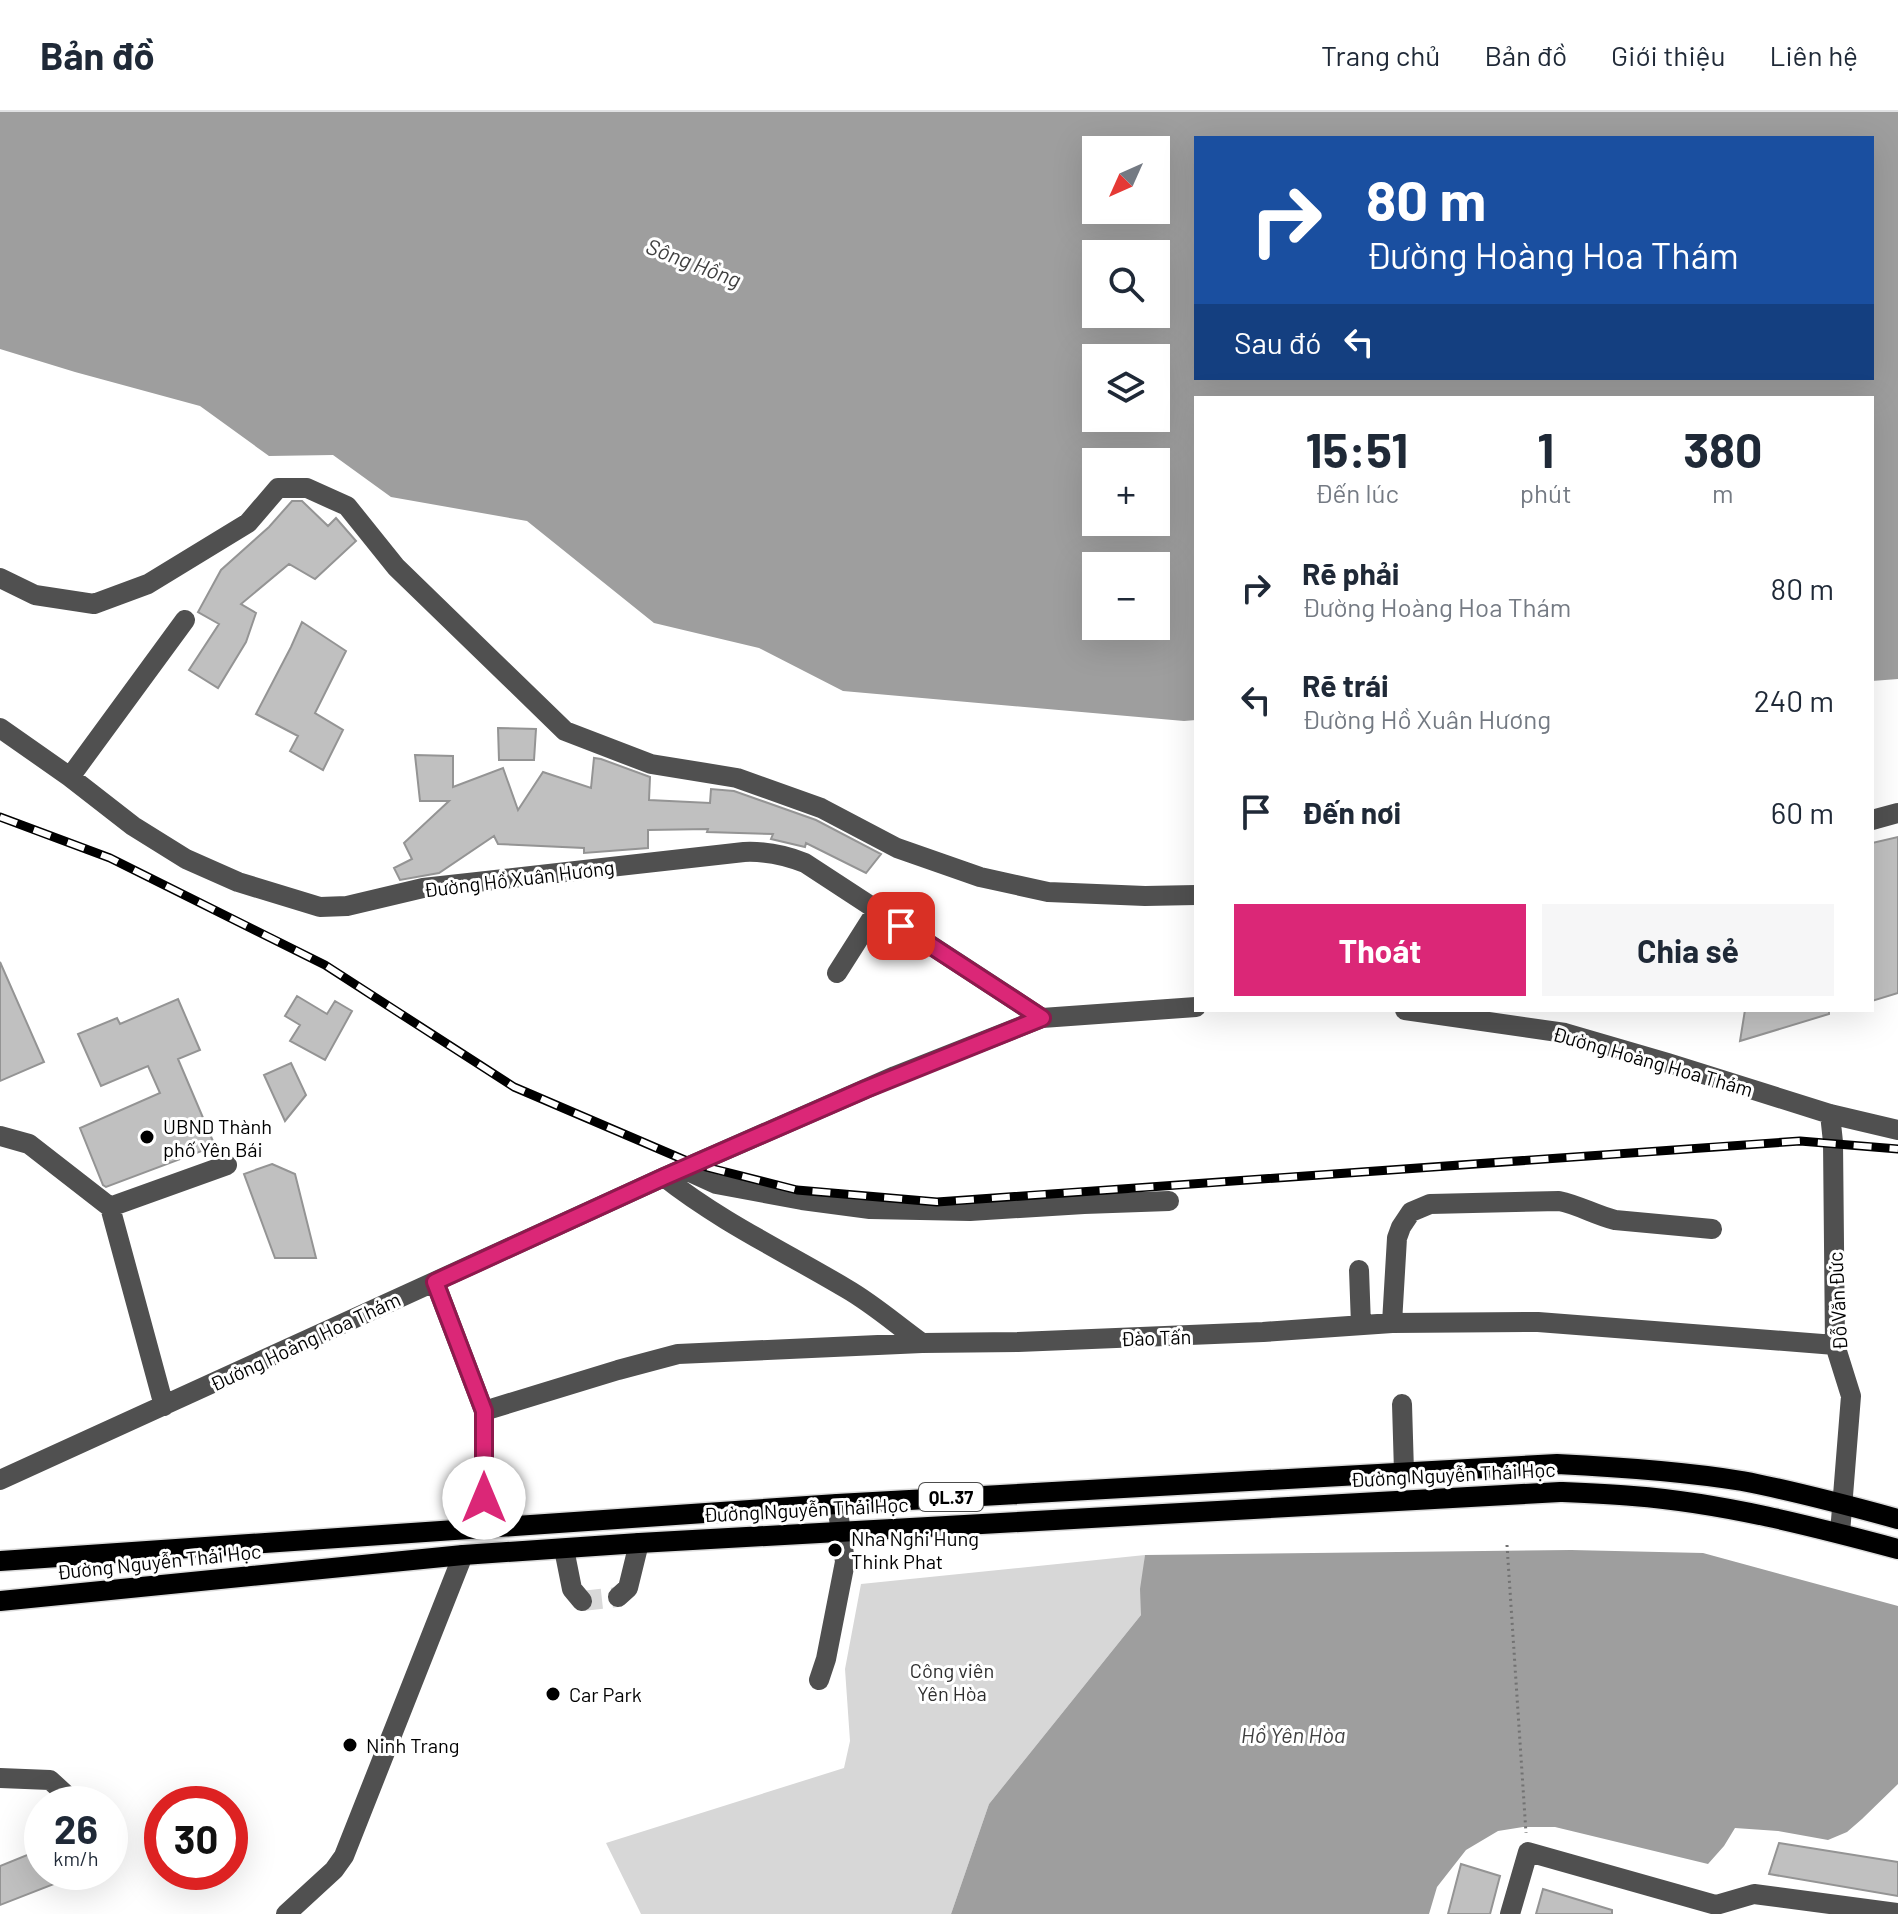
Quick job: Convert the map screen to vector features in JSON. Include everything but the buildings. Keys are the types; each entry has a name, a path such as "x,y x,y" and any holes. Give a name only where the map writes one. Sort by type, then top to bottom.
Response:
{"main road":[{"name":"Đường Nguyễn Thái Học","path":"0,1561 837,1504 1557,1464 1637,1468 1742,1481 1898,1519"},
{"name":"Đường Nguyễn Thái Học","path":"0,1601 463,1555 1560,1492 1635,1496 1735,1510 1898,1549"}],"street":[{"path":"0,578 35,595 94,604 148,584 248,523 278,488 307,488 347,506 396,567 565,731 651,764 737,778 821,808 897,848 980,877 1048,892 1194,895"},
{"path":"70,777 185,620"},
{"name":"Đường Hồ Xuân Hương","path":"0,728 133,826 186,859 238,882 320,907 347,906 423,888 760,851 789,857 805,863 1042,1018"},
{"path":"1874,819 1898,813"},
{"path":"837,973 877,910"},
{"name":"Đường Hoàng Hoa Thám","path":"0,1480 673,1173 895,1076 1042,1018 1194,1007"},
{"name":"Đường Hoàng Hoa Thám","path":"1419,1012 1565,1033 1830,1114 1898,1130"},
{"name":"Đỗ Văn Đức","path":"1830,1114 1834,1158 1835,1345 1851,1396 1840,1533"},
{"path":"0,1136 29,1144 110,1207 164,1406"},
{"path":"110,1207 227,1165"},
{"path":"673,1173 802,1200 870,1209 970,1211 1169,1201"},
{"path":"673,1173 690,1198 850,1290 922,1343"},
{"path":"1392,1323 1397,1238 1411,1212 1430,1204 1559,1201 1615,1220 1712,1229"},
{"path":"1359,1270 1361,1325"},
{"path":"435,1282 484,1411 484,1527"},
{"name":"Đào Tấn","path":"484,1411 678,1354 1125,1338 1392,1323 1538,1322 1835,1345"},
{"path":"1402,1404 1404,1472"},
{"path":"819,1680 845,1562 837,1504"},
{"path":"618,1597 628,1588 639,1543"},
{"path":"564,1549 572,1589 582,1601"},
{"path":"286,1914 334,1870 344,1856 463,1555"},
{"path":"0,1778 50,1780 56,1786"},
{"path":"1510,1914 1528,1852 1716,1905 1754,1894 1898,1913"},
{"path":"1748,1914 1754,1894"}],"path":[{"path":"1507,1545 1528,1852"}],"green space":[{"name":"Công viên Yên Hòa","path":"1145,1555 1141,1615 989,1804 951,1914 641,1914 606,1843 844,1768 850,1741 845,1669 861,1584"}],"water":[{"name":"Sông Hồng","path":"0,112 1898,112 1898,679 1874,681 1874,396 1194,396 1194,720 1184,721 843,691 759,648 654,623 527,521 391,497 333,455 269,456 200,406 0,349"},
{"name":"Hồ Yên Hòa","path":"1571,1550 1703,1553 1898,1606 1898,1784 1847,1832 1828,1840 1778,1831 1735,1828 1708,1864 1555,1827 1498,1831 1466,1850 1437,1887 1429,1914 951,1914 989,1804 1141,1615 1140,1589 1145,1555"}],"tunnel":[{"path":"582,1601 618,1597"}],"railway":[{"path":"0,817 110,858 325,965 514,1087 694,1164 797,1190 937,1202 1800,1141 1898,1149"}],"place":[{"name":"UBND Thành phố Yên Bái","path":"147,1137"},
{"name":"Nha Nghi Hung Think Phat","path":"835,1550"},
{"name":"Car Park","path":"553,1694"},
{"name":"Ninh Trang","path":"350,1745"}],"route":[{"path":"484,1498 484,1411 435,1282 895,1076 1042,1018 901,926"}]}
